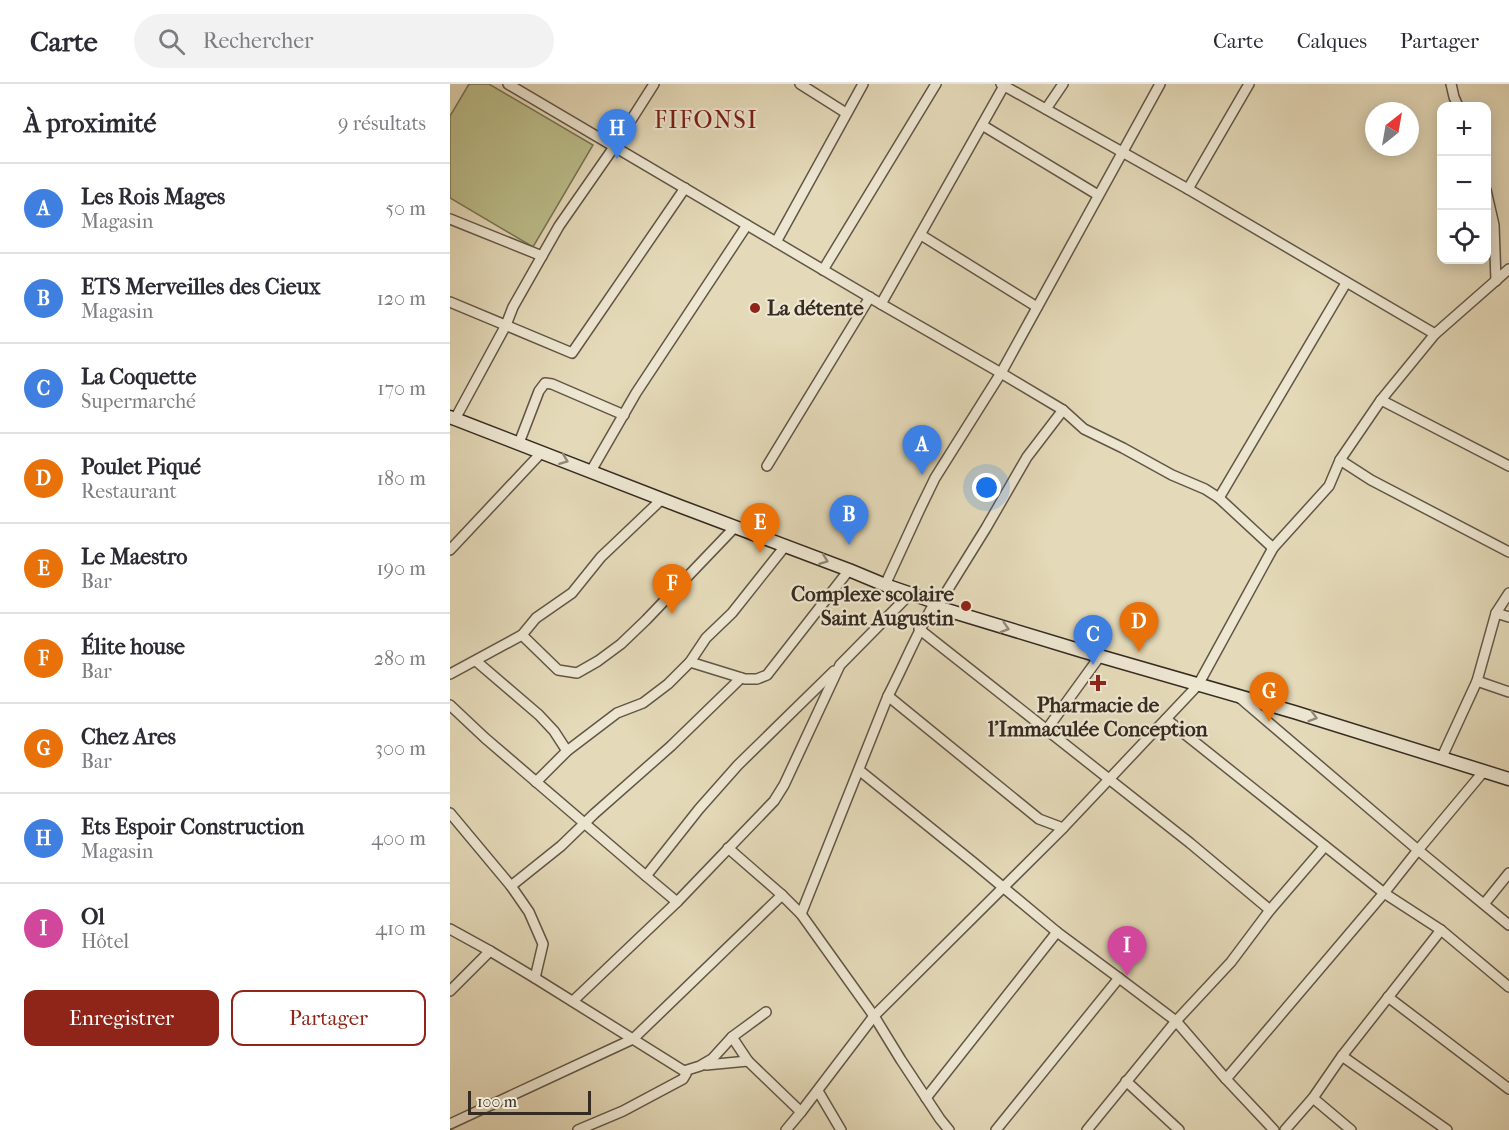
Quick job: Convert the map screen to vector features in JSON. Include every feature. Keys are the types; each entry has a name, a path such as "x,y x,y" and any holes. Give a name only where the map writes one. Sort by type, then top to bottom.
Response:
{"main road":[{"path":"453,418 936,605 1100,656 1236,694 1509,779"}],"street":[{"path":"508,84 1063,410 1084,429 1172,475 1205,489 1219,498 1273,548"},
{"path":"800,84 846,113"},
{"path":"776,242 863,84"},
{"path":"823,270 936,84"},
{"path":"1046,110 1063,84"},
{"path":"885,585 935,478 1001,373 1160,84"},
{"path":"1188,189 1249,84"},
{"path":"1451,84 1456,102"},
{"path":"453,418 559,226 615,147 651,85"},
{"path":"881,304 1004,85 1188,189 1435,334"},
{"path":"982,125 1098,195"},
{"path":"450,302 572,353 685,188"},
{"path":"1491,210 1494,225 1496,280"},
{"path":"450,219 542,256"},
{"path":"591,471 636,393 747,225"},
{"path":"921,235 1037,308"},
{"path":"786,1130 874,1016 1063,828 1198,685 1273,548 1329,486 1340,460 1381,400 1435,334 1509,269"},
{"path":"1219,498 1346,283"},
{"path":"767,466 870,297"},
{"path":"519,443 539,391 545,383 624,415"},
{"path":"1381,400 1509,466"},
{"path":"801,914 888,696 919,629 986,528 1026,457 1063,410"},
{"path":"450,550 542,452"},
{"path":"1340,460 1371,480 1509,552"},
{"path":"450,674 522,635 536,618 572,593 601,557 662,499"},
{"path":"522,635 558,670 577,673 621,644 735,527"},
{"path":"536,782 567,751 617,714 644,703 669,684 690,662 706,638 732,613 786,545"},
{"path":"690,662 745,679 757,679 767,675 849,570"},
{"path":"1442,758 1477,681 1496,613 1509,593"},
{"path":"646,876 699,809 738,765 910,594"},
{"path":"1496,613 1509,617"},
{"path":"919,629 1190,843 1270,910"},
{"path":"1047,729 1100,656"},
{"path":"476,661 539,715 554,731 567,751"},
{"path":"573,1001 676,902 774,801 784,785 840,666"},
{"path":"511,886 561,846 671,746 741,678"},
{"path":"1477,681 1509,692"},
{"path":"1236,694 1509,925"},
{"path":"888,696 1039,819 1063,828"},
{"path":"450,705 485,738 676,902"},
{"path":"1166,719 1384,893 1441,930 1509,987"},
{"path":"859,770 1057,932 1176,1021 1274,1130"},
{"path":"1226,1079 1484,771"},
{"path":"450,813 511,886 529,912 543,944 535,978"},
{"path":"1087,1130 1176,1021 1231,962 1270,910 1325,846"},
{"path":"728,848 801,914 874,1016 949,1130"},
{"path":"1484,904 1509,873"},
{"path":"450,1124 633,1039 782,895"},
{"path":"450,930 490,951 573,1001 686,1074 683,1079 623,1111 578,1130"},
{"path":"1285,1130 1441,930"},
{"path":"926,1098 1057,932"},
{"path":"450,991 490,951"},
{"path":"996,1130 1119,978"},
{"path":"1388,997 1509,1089"},
{"path":"700,1066 712,1059 732,1037 766,1012"},
{"path":"732,1037 748,1061 801,1112"},
{"path":"1342,1056 1447,1130"},
{"path":"684,1071 700,1066 748,1061"},
{"path":"1126,1080 1179,1130"},
{"path":"818,1091 841,1130"},
{"path":"1312,1098 1352,1130"}],"green space":[{"path":"469,84 489,84 593,145 533,247 450,198 450,116"}],"place":[{"name":"Ets Espoir Construction","path":"617,159"},
{"name":"La détente","path":"755,308"},
{"name":"Les Rois Mages","path":"922,475"},
{"name":"ETS Merveilles des Cieux","path":"849,545"},
{"name":"Le Maestro","path":"760,553"},
{"name":"Complexe scolaire Saint Augustin","path":"966,606"},
{"name":"Élite house","path":"672,614"},
{"name":"Poulet Piqué","path":"1139,652"},
{"name":"La Coquette","path":"1093,665"},
{"name":"Pharmacie de l'Immaculée Conception","path":"1098,683"},
{"name":"Chez Ares","path":"1269,722"},
{"name":"Ol","path":"1127,976"}],"district":[{"name":"FIFONSI","path":"706,120"}]}
